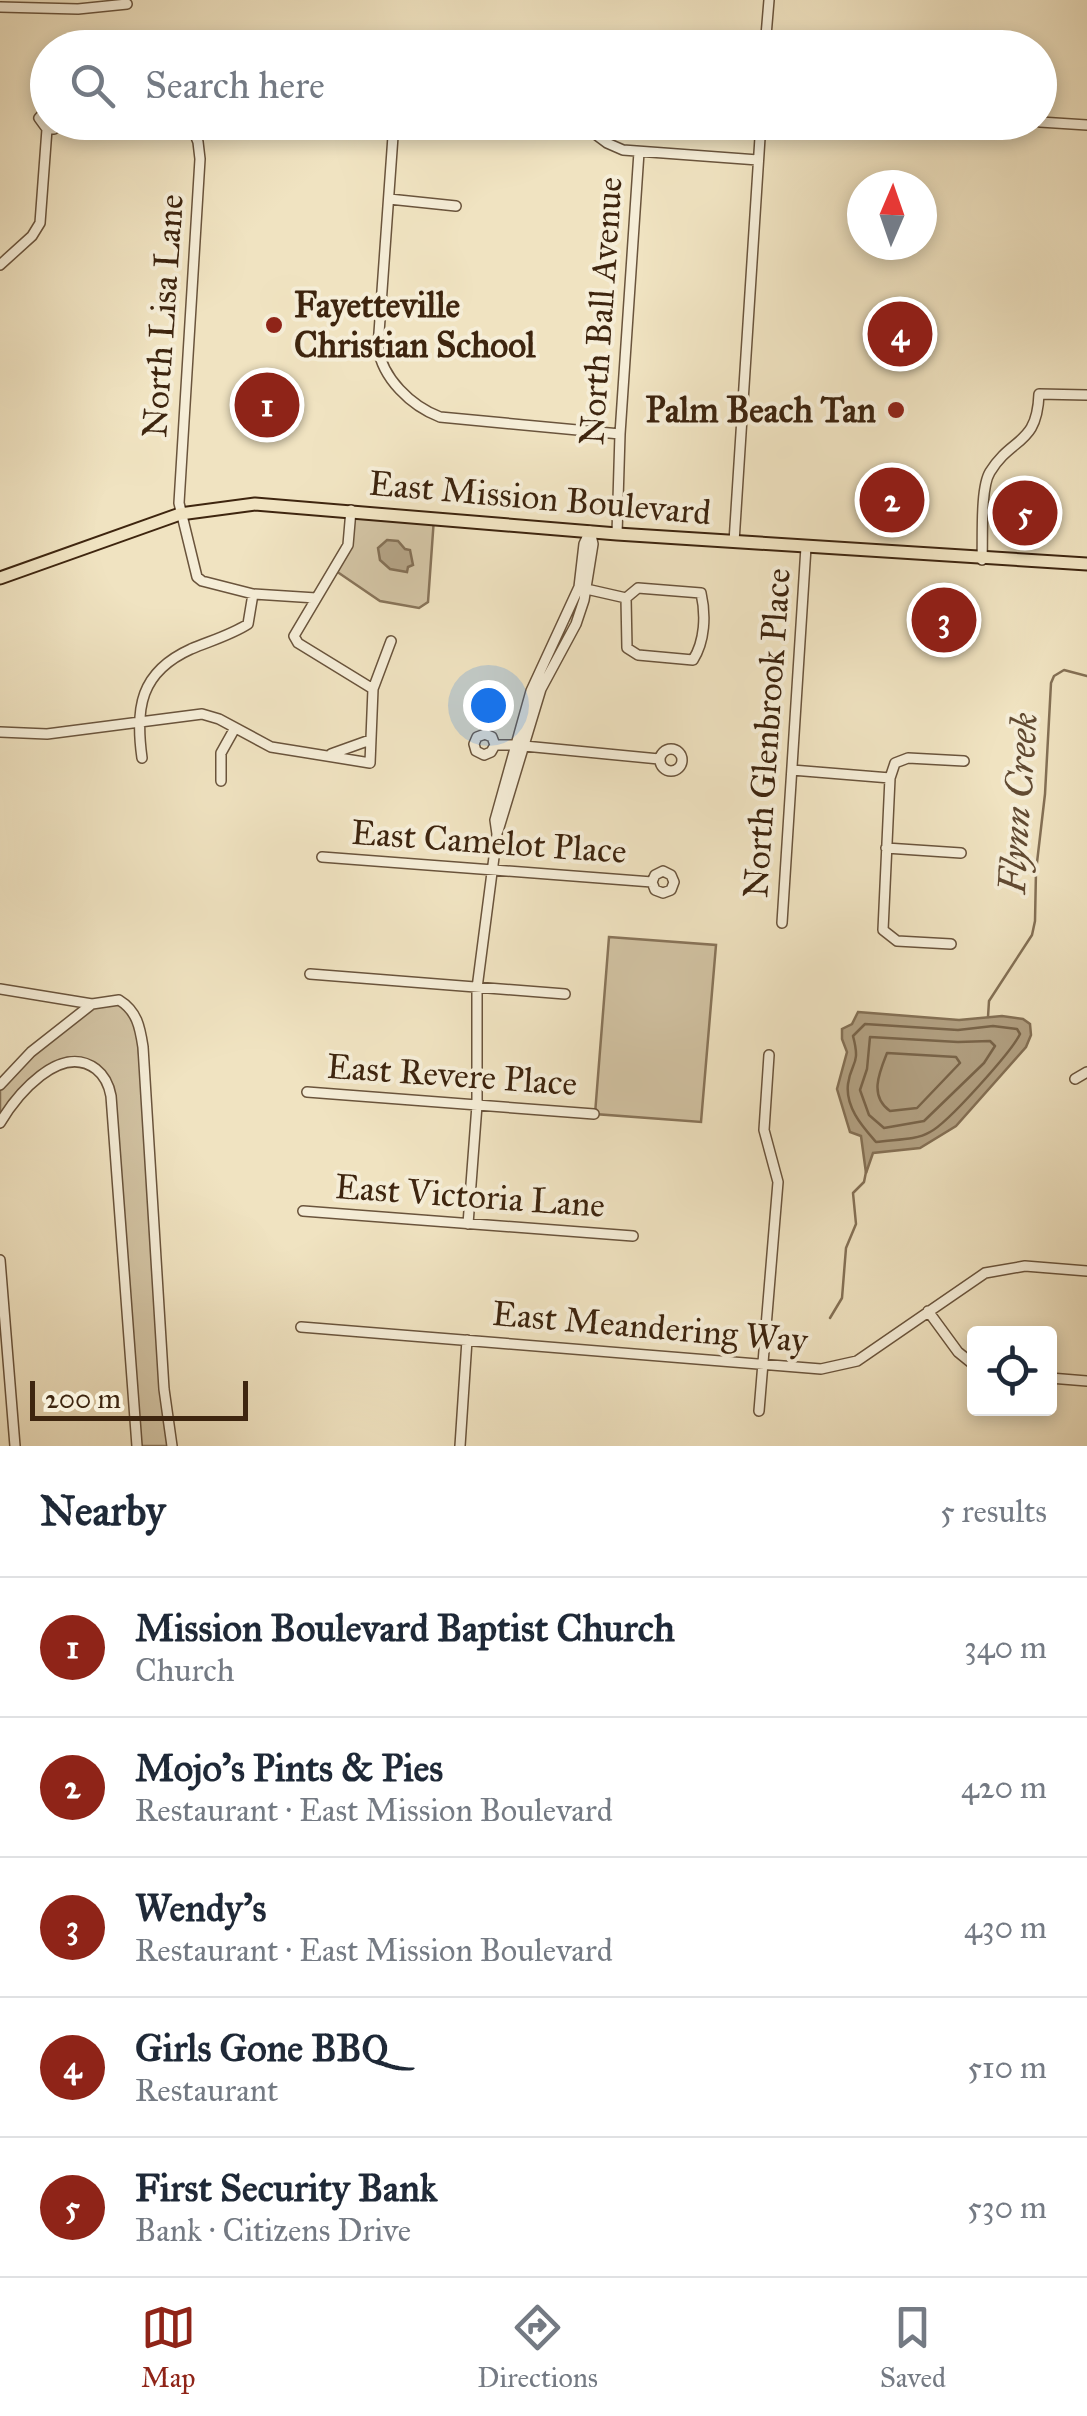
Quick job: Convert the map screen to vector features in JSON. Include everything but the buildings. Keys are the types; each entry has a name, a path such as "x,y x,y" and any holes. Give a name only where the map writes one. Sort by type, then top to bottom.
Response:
{"main road":[{"name":"East Mission Boulevard","path":"0,578 180,514 255,504 617,534 1087,564"}],"street":[{"path":"766,30 769,0"},
{"path":"0,7 78,9 127,4"},
{"path":"1057,123 1087,125"},
{"path":"0,264 32,236 40,223 46,140"},
{"name":"North Lisa Lane","path":"195,140 200,159 180,514 197,577 253,594"},
{"path":"393,140 379,356 388,375 409,399 440,417 620,434"},
{"path":"602,140 639,152 758,160"},
{"path":"734,542 759,140"},
{"name":"North Ball Avenue","path":"617,534 639,152"},
{"path":"389,199 456,206"},
{"path":"982,560 986,480 1034,428 1039,394 1087,395"},
{"path":"352,510 348,545 296,631 295,640 373,689"},
{"path":"468,1224 477,1105 477,988 497,834 494,820 519,746 531,691 583,588 584,544 590,532"},
{"name":"North Glenbrook Place","path":"782,922 806,547"},
{"path":"583,588 626,598"},
{"path":"638,588 701,593 701,647 693,660 638,654 627,648 626,598 638,588"},
{"path":"142,758 138,722 146,686 180,654 248,624 253,594 316,598"},
{"path":"327,755 337,760 370,763 373,689 391,641"},
{"path":"0,732 47,734 202,714 271,748 327,755 339,754 370,740"},
{"path":"221,781 222,753 235,728"},
{"path":"495,745 659,760"},
{"path":"951,944 897,941 886,935 881,924 890,778 895,763 908,758 964,761"},
{"path":"792,770 890,778"},
{"path":"886,848 961,853"},
{"name":"East Camelot Place","path":"322,858 652,882"},
{"path":"310,974 565,994"},
{"path":"0,989 92,1004 119,1000 130,1007 140,1030 164,1389 172,1446"},
{"path":"0,1085 31,1052 92,1004"},
{"path":"760,1411 778,1182 764,1130 769,1055"},
{"path":"0,1123 45,1072 74,1061 88,1064 106,1080 111,1096 137,1446"},
{"path":"1075,1078 1087,1072"},
{"name":"East Revere Place","path":"307,1092 594,1114"},
{"name":"East Victoria Lane","path":"304,1211 633,1236"},
{"path":"0,1260 15,1446"},
{"name":"East Meandering Way","path":"301,1327 822,1369 857,1361 984,1273 1024,1266 1087,1271"},
{"path":"928,1311 967,1360"},
{"path":"460,1446 467,1340"},
{"path":"1057,1379 1087,1381"}],"shaded area":[{"path":"351,510 434,518 428,602 419,608 380,601 333,569 348,545"},
{"path":"609,937 716,945 701,1122 595,1114"},
{"path":"119,1000 136,1017 172,1446 137,1446 106,1079 73,1061 45,1072 0,1123 0,1085 92,1004"}],"water":[{"path":"387,540 398,541 410,550 413,565 407,572 390,569 380,560 378,548"},
{"path":"858,1012 959,1020 1002,1016 1023,1019 1030,1024 1031,1035 1026,1047 956,1126 920,1148 873,1153 866,1173 861,1136 850,1132 837,1089 847,1052 842,1029 852,1024"}],"waterway":[{"name":"Flynn Creek","path":"988,1017 989,1001 1032,935 1035,921 1051,683 1064,670 1087,676"},
{"path":"830,1318 842,1298 846,1248 856,1224 853,1193 864,1182 866,1172"}],"place":[{"name":"Fayetteville Christian School","path":"274,325"},
{"name":"Girls Gone BBQ","path":"900,334"},
{"name":"Mission Boulevard Baptist Church","path":"267,405"},
{"name":"Palm Beach Tan","path":"896,410"},
{"name":"Mojo's Pints & Pies","path":"892,500"},
{"name":"First Security Bank","path":"1025,513"},
{"name":"Wendy's","path":"944,620"}]}
